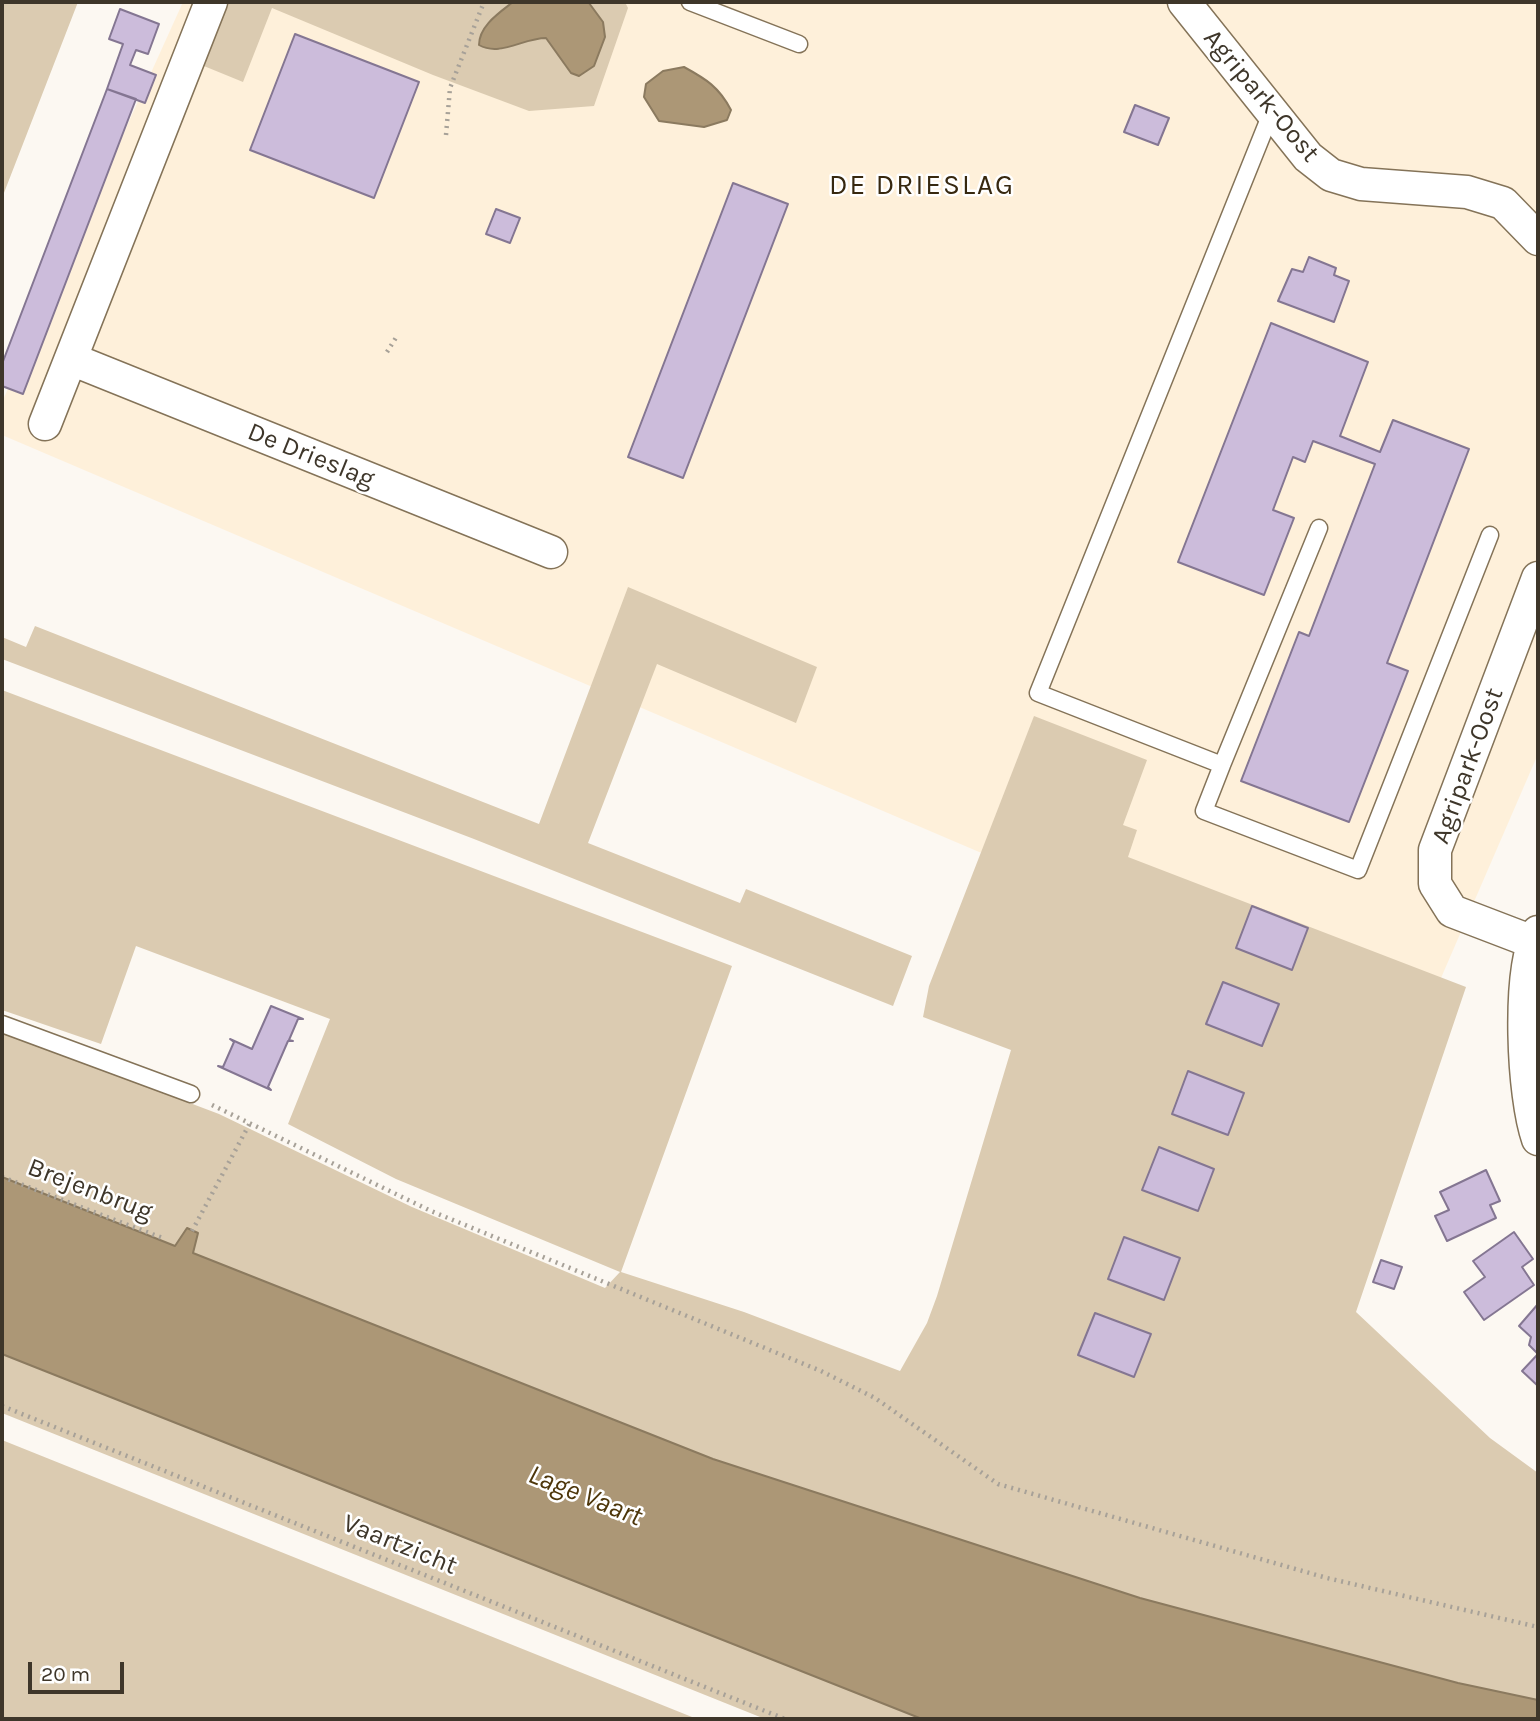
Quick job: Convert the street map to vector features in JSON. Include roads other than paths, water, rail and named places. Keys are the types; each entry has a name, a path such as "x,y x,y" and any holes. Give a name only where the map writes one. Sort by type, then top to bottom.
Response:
{"street":[{"path":"45,424 211,2"},
{"name":"Agripark-Oost","path":"1184,2 1308,157 1331,175 1361,184 1467,192 1503,202 1538,239"},
{"name":"De Drieslag","path":"71,359 551,552"},
{"name":"Agripark-Oost","path":"1536,937 1452,911 1435,884 1434,850 1538,578"},
{"path":"1536,937 1524,1057 1538,1139"}],"lane":[{"path":"690,2 799,44"},
{"path":"1222,765 1038,693 1272,111"},
{"path":"1320,528 1204,811 1358,870 1490,535"},
{"path":"2,1024 191,1094"}],"water":[{"path":"513,2 589,3 603,22 605,37 594,66 579,76 571,73 546,38 495,49 479,45 486,26"},
{"path":"684,67 722,95 731,110 727,120 704,127 659,121 644,97 646,84 663,71"},
{"name":"Lage Vaart","path":"2,1177 175,1246 187,1228 198,1233 193,1253 713,1459 1140,1598 1458,1683 1538,1700 1538,1719 922,1719 2,1354"}],"district":[{"name":"DE DRIESLAG","path":"922,186"}]}
